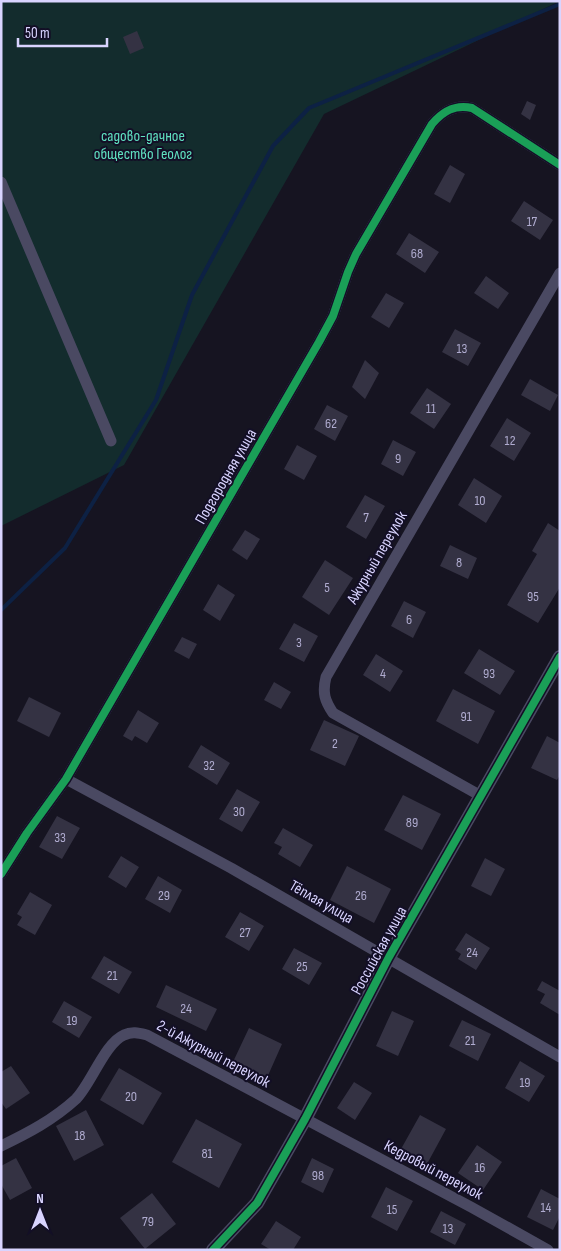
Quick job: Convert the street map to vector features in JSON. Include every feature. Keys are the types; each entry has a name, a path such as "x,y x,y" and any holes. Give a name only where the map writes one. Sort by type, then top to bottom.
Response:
{"street":[{"name":"Подгородняя улица","path":"1,874 27,833 66,779 319,342 333,316 356,254 432,124 441,114 450,109 466,106 560,165"},
{"path":"1,182 111,441"},
{"name":"Ажурный переулок","path":"481,796 333,714 324,697 323,687 326,678 560,273"},
{"name":"Российская улица","path":"214,1250 257,1203 305,1119 388,958 560,657"},
{"name":"Тёплая улица","path":"66,779 231,868 560,1056"},
{"name":"2-й Ажурный переулок","path":"1,1146 46,1124 77,1098 113,1044 123,1035 136,1032 146,1035 305,1119"},
{"name":"Кедровый переулок","path":"305,1119 548,1250"}],"green space":[{"name":"садово-дачное общество Геолог","path":"1,1 560,1 324,114 124,465 1,526"}],"building":[{"path":"137,31 144,48 130,54 123,37"},
{"path":"527,101 536,105 530,120 521,114"},
{"path":"450,165 465,174 450,203 434,194"},
{"path":"524,201 553,220 540,240 511,221"},
{"path":"409,233 439,252 425,273 396,254"},
{"path":"486,276 509,293 498,309 474,293"},
{"path":"386,293 404,303 389,328 371,317"},
{"path":"455,329 481,343 468,366 442,352"},
{"path":"365,360 379,373 365,399 352,387"},
{"path":"530,379 558,395 550,411 521,395"},
{"path":"427,388 451,404 434,429 410,413"},
{"path":"327,405 348,416 335,441 314,429"},
{"path":"507,418 531,433 514,461 490,446"},
{"path":"393,440 416,452 403,476 381,464"},
{"path":"297,445 317,456 304,480 284,469"},
{"path":"474,478 502,496 486,523 458,505"},
{"path":"365,495 385,506 366,539 346,527"},
{"path":"548,523 560,531 560,587 538,623 507,605 537,554 532,551"},
{"path":"245,530 260,539 247,560 232,550"},
{"path":"450,545 477,558 468,579 440,566"},
{"path":"325,560 353,578 329,615 302,597"},
{"path":"218,584 235,595 220,621 203,610"},
{"path":"404,601 426,612 413,638 391,626"},
{"path":"294,623 318,636 304,662 279,649"},
{"path":"182,637 197,644 189,659 174,651"},
{"path":"479,649 515,671 500,695 464,673"},
{"path":"376,654 403,671 390,692 363,675"},
{"path":"274,682 291,692 281,709 264,700"},
{"path":"453,689 495,711 478,744 436,721"},
{"path":"29,697 61,713 49,737 17,721"},
{"path":"138,710 159,723 147,743 135,736 132,741 123,736"},
{"path":"324,720 359,736 345,766 310,750"},
{"path":"547,736 560,743 560,775 557,780 531,768"},
{"path":"201,745 230,763 217,785 188,767"},
{"path":"237,789 260,802 242,832 219,819"},
{"path":"403,795 441,814 422,850 384,830"},
{"path":"57,816 80,828 62,859 39,847"},
{"path":"283,828 313,845 300,867 278,854 282,847 274,843"},
{"path":"121,856 139,867 126,888 108,877"},
{"path":"485,858 505,869 491,896 471,886"},
{"path":"347,866 391,889 374,923 330,900"},
{"path":"158,876 182,890 170,913 145,899"},
{"path":"30,892 52,905 35,935 17,925 22,917 17,914"},
{"path":"240,912 264,926 249,951 225,937"},
{"path":"466,933 490,948 476,970 458,959 461,954 455,950"},
{"path":"294,948 322,963 309,985 282,969"},
{"path":"104,956 132,972 119,994 91,978"},
{"path":"542,981 560,991 560,1015 540,1003 545,994 537,990"},
{"path":"166,985 217,1009 206,1031 156,1007"},
{"path":"64,1001 92,1017 79,1038 52,1022"},
{"path":"392,1011 414,1021 398,1056 376,1046"},
{"path":"462,1020 491,1034 478,1061 449,1046"},
{"path":"249,1028 282,1044 266,1080 232,1064"},
{"path":"520,1061 545,1076 529,1102 505,1088"},
{"path":"11,1066 30,1093 6,1109 1,1102 1,1072"},
{"path":"119,1068 162,1093 143,1125 100,1100"},
{"path":"354,1082 372,1093 355,1120 337,1108"},
{"path":"86,1110 104,1145 74,1161 56,1126"},
{"path":"420,1115 446,1129 427,1164 401,1149"},
{"path":"196,1119 242,1144 219,1188 172,1162"},
{"path":"477,1145 502,1162 483,1190 458,1173"},
{"path":"16,1158 32,1188 10,1200 1,1184 1,1166"},
{"path":"312,1158 334,1169 323,1193 301,1182"},
{"path":"386,1187 413,1201 397,1231 371,1217"},
{"path":"541,1189 560,1199 560,1216 553,1230 527,1217"},
{"path":"152,1193 176,1224 145,1249 120,1218"},
{"path":"441,1211 466,1224 455,1245 430,1232"},
{"path":"276,1221 301,1237 293,1250 271,1250 261,1244"}],"waterway":[{"path":"1,610 65,548 156,400 192,295 273,146 309,108 560,4"}],"cycle path":[{"path":"1,874 27,833 66,779 319,342 333,316 356,254 432,124 440,115 450,110 460,107 472,108 560,165"},
{"path":"213,1250 257,1203 305,1119 389,957 560,657"}]}
